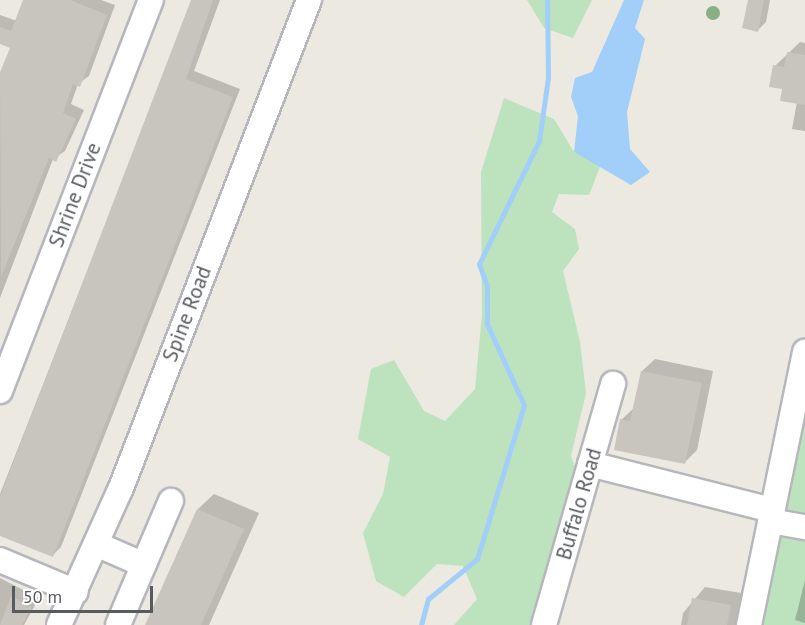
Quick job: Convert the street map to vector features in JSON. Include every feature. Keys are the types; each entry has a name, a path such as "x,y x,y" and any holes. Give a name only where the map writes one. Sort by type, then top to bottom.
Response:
{"street":[{"name":"Spine Road","path":"59,625 96,544 309,0"},
{"name":"Shrine Drive","path":"0,391 142,2"},
{"path":"749,625 805,352"},
{"name":"Buffalo Road","path":"544,625 613,384"},
{"path":"591,464 771,515 805,527"},
{"path":"118,625 171,501"},
{"path":"96,544 144,565"},
{"path":"0,560 76,592"}],"green space":[{"path":"527,0 592,0 573,38 544,28"},
{"path":"504,98 554,119 574,152 601,164 589,195 559,194 552,212 575,229 579,249 563,271 580,342 586,393 571,456 578,474 538,625 454,625 477,599 463,566 437,564 404,597 376,581 363,533 383,494 390,457 358,439 371,369 394,360 424,411 445,421 475,389 482,314 481,172"},
{"path":"805,355 805,625 740,625"}],"water":[{"path":"624,0 644,0 635,28 645,39 627,112 630,149 650,172 631,185 574,152 578,116 571,97 575,78 592,72"}],"building":[{"path":"23,0 70,0 107,15 80,87 73,84 63,113 76,119 56,162 49,158 1,277 0,72 10,48 0,44 0,27 11,31"},
{"path":"191,0 213,0 186,79 233,97 53,557 0,536 0,497"},
{"path":"748,0 764,0 758,32 742,28"},
{"path":"787,52 805,55 805,105 780,101 782,89 769,87 773,65 784,67"},
{"path":"641,371 702,383 685,464 614,450 620,419 630,421"},
{"path":"197,509 244,529 201,625 145,625"},
{"path":"11,596 32,607 22,625 0,625"},
{"path":"692,598 731,605 727,625 687,625"}],"waterway":[{"path":"421,625 428,599 477,559 524,405 487,324 487,286 479,264 539,141 548,78 547,0"}]}
